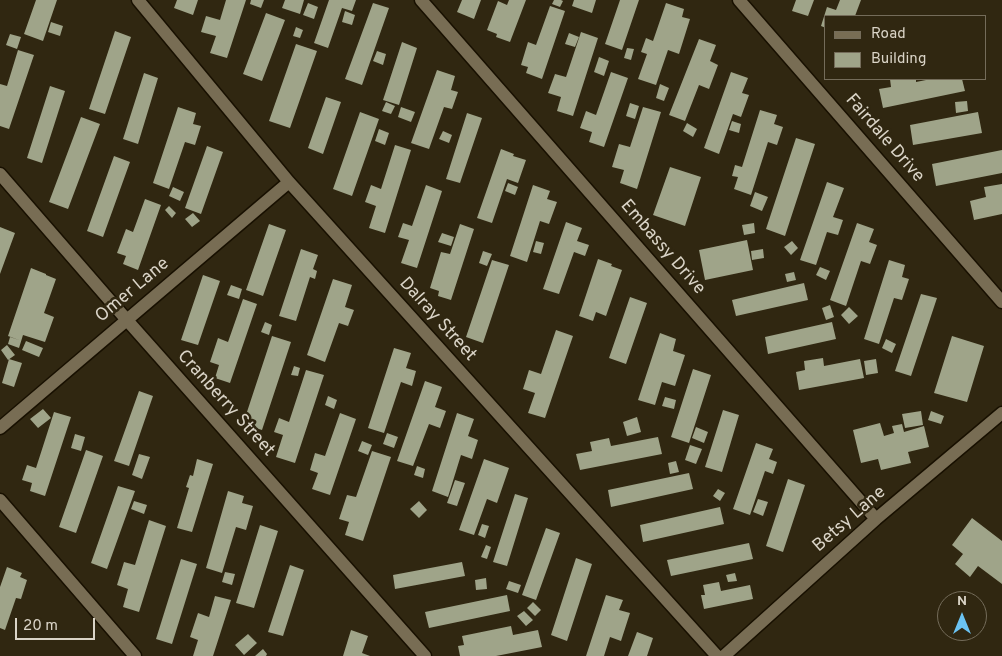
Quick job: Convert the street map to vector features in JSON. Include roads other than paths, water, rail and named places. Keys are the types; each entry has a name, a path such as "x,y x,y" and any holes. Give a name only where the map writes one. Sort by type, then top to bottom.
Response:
{"street":[{"name":"Dalray Street","path":"138,0 289,182 717,656"},
{"name":"Embassy Drive","path":"421,0 876,519"},
{"name":"Fairdale Drive","path":"739,0 1002,302"},
{"name":"Cranberry Street","path":"0,174 425,656"},
{"name":"Omer Lane","path":"0,428 289,182"},
{"name":"Betsy Lane","path":"724,656 876,519 1002,413"},
{"path":"0,500 135,656"}]}
